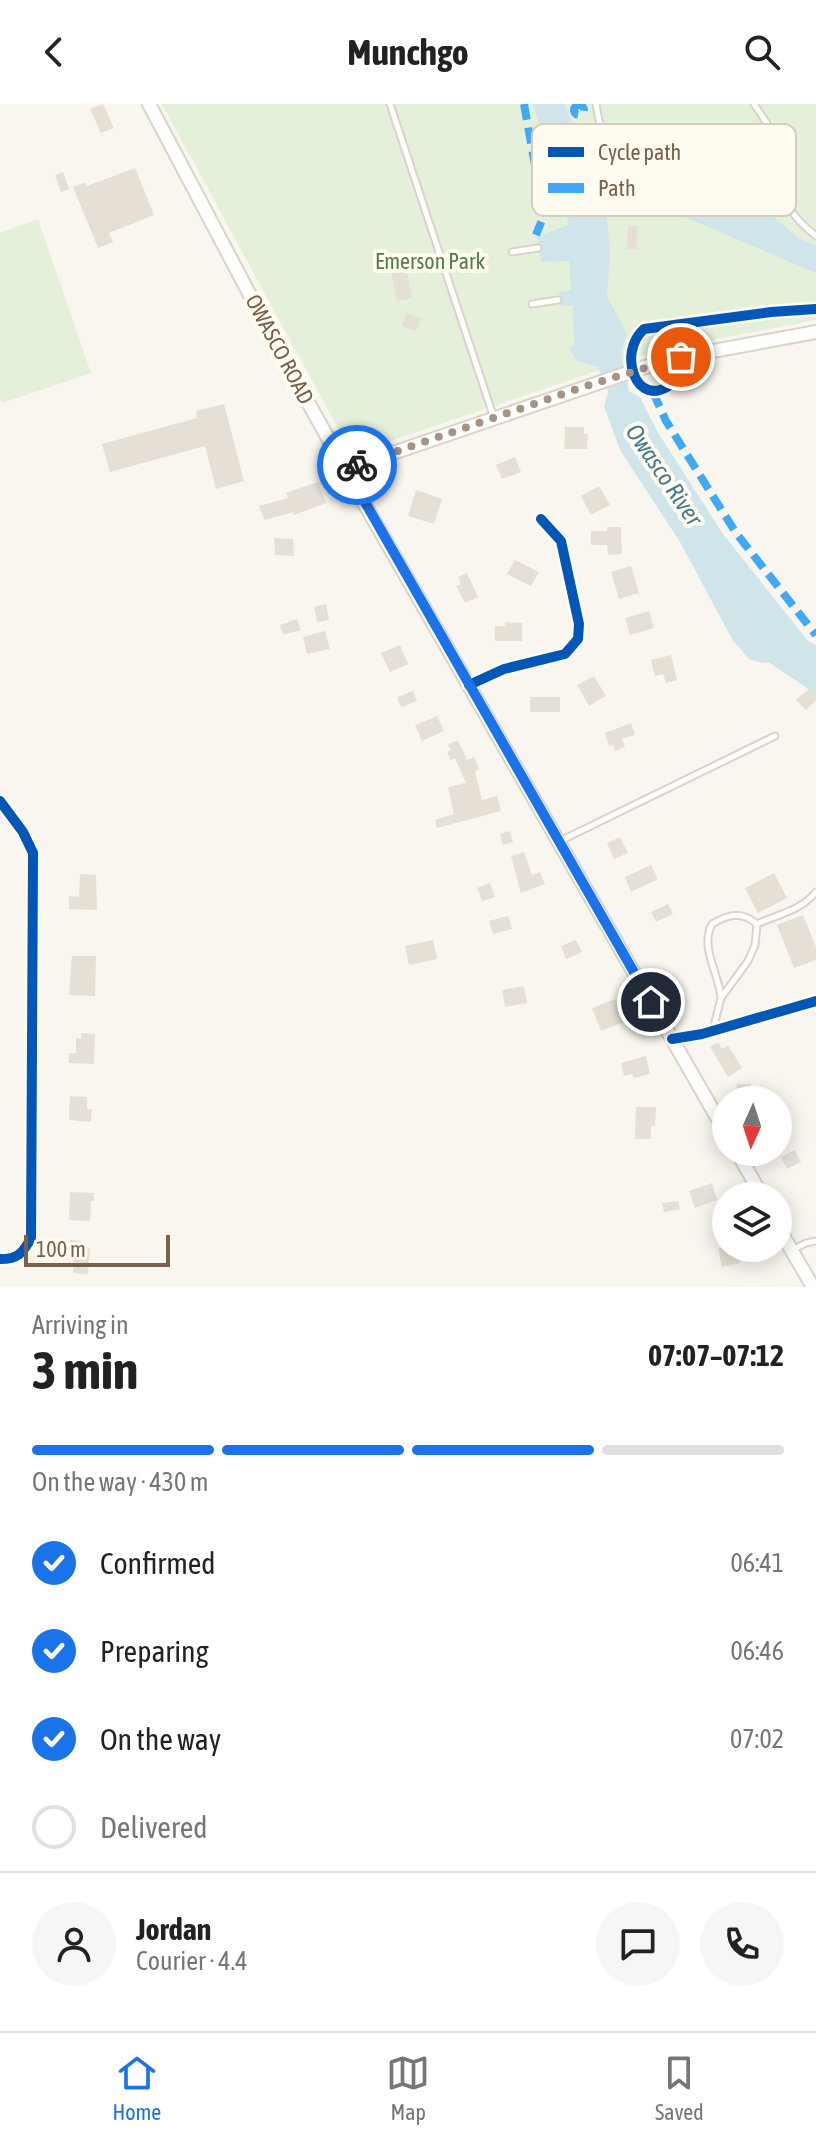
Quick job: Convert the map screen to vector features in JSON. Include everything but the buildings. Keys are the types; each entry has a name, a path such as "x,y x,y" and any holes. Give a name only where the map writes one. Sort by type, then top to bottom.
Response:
{"main road":[{"name":"OWASCO ROAD","path":"149,104 279,350 712,1109"},
{"path":"346,469 651,365 816,332"},
{"path":"792,1250 813,1287"}],"street":[{"path":"469,685 504,669 565,654 578,639 579,624 561,541 541,519"},
{"path":"0,801 23,832 33,853 31,1238 23,1253 12,1259 0,1259"},
{"path":"672,1039 816,1001"}],"lane":[{"path":"390,104 494,418"},
{"path":"596,104 600,124"},
{"path":"754,104 766,124"},
{"path":"794,216 816,236"},
{"path":"512,252 538,248"},
{"path":"532,304 558,300"},
{"path":"559,841 775,736"},
{"path":"757,924 807,903 816,892"},
{"path":"713,1030 721,998 719,980 707,947 707,935 712,924 736,914 747,916 757,924"},
{"path":"721,998 748,961 755,945 757,924"},
{"path":"792,1250 816,1241"}],"green space":[{"name":"Emerson Park","path":"162,104 816,104 816,320 655,351 352,454"},
{"path":"38,219 91,373 2,403 0,233"}],"water":[{"path":"533,104 565,104 572,124 539,124"},
{"name":"Owasco River","path":"566,216 607,216 610,254 607,296 627,334 621,353 629,391 640,397 657,431 723,534 808,641 816,645 816,694 768,662 749,659 732,639 680,542 620,450 604,406 608,392 598,367 577,361 569,349 574,345 573,305 560,306 559,292 571,290 569,261 541,262 537,236 569,225"},
{"path":"682,216 772,216 797,237 816,246 816,273"}],"marked path":[{"path":"524,104 532,148"},
{"path":"579,105 584,110 579,115 574,110 579,105"},
{"path":"536,235 544,216"},
{"path":"653,392 666,421 736,533 816,635"}],"cycle path":[{"path":"681,357 676,380 658,390 648,390 640,384 631,364 636,339 644,329 816,309"},
{"path":"469,685 504,669 565,654 578,639 579,624 561,541 541,519"},
{"path":"0,801 23,832 33,853 31,1238 19,1254 0,1259"},
{"path":"672,1039 702,1034 816,1001"}],"way so far":[{"path":"357,465 586,386 681,357"}],"route":[{"path":"357,465 346,469 364,503 651,1002"}]}
